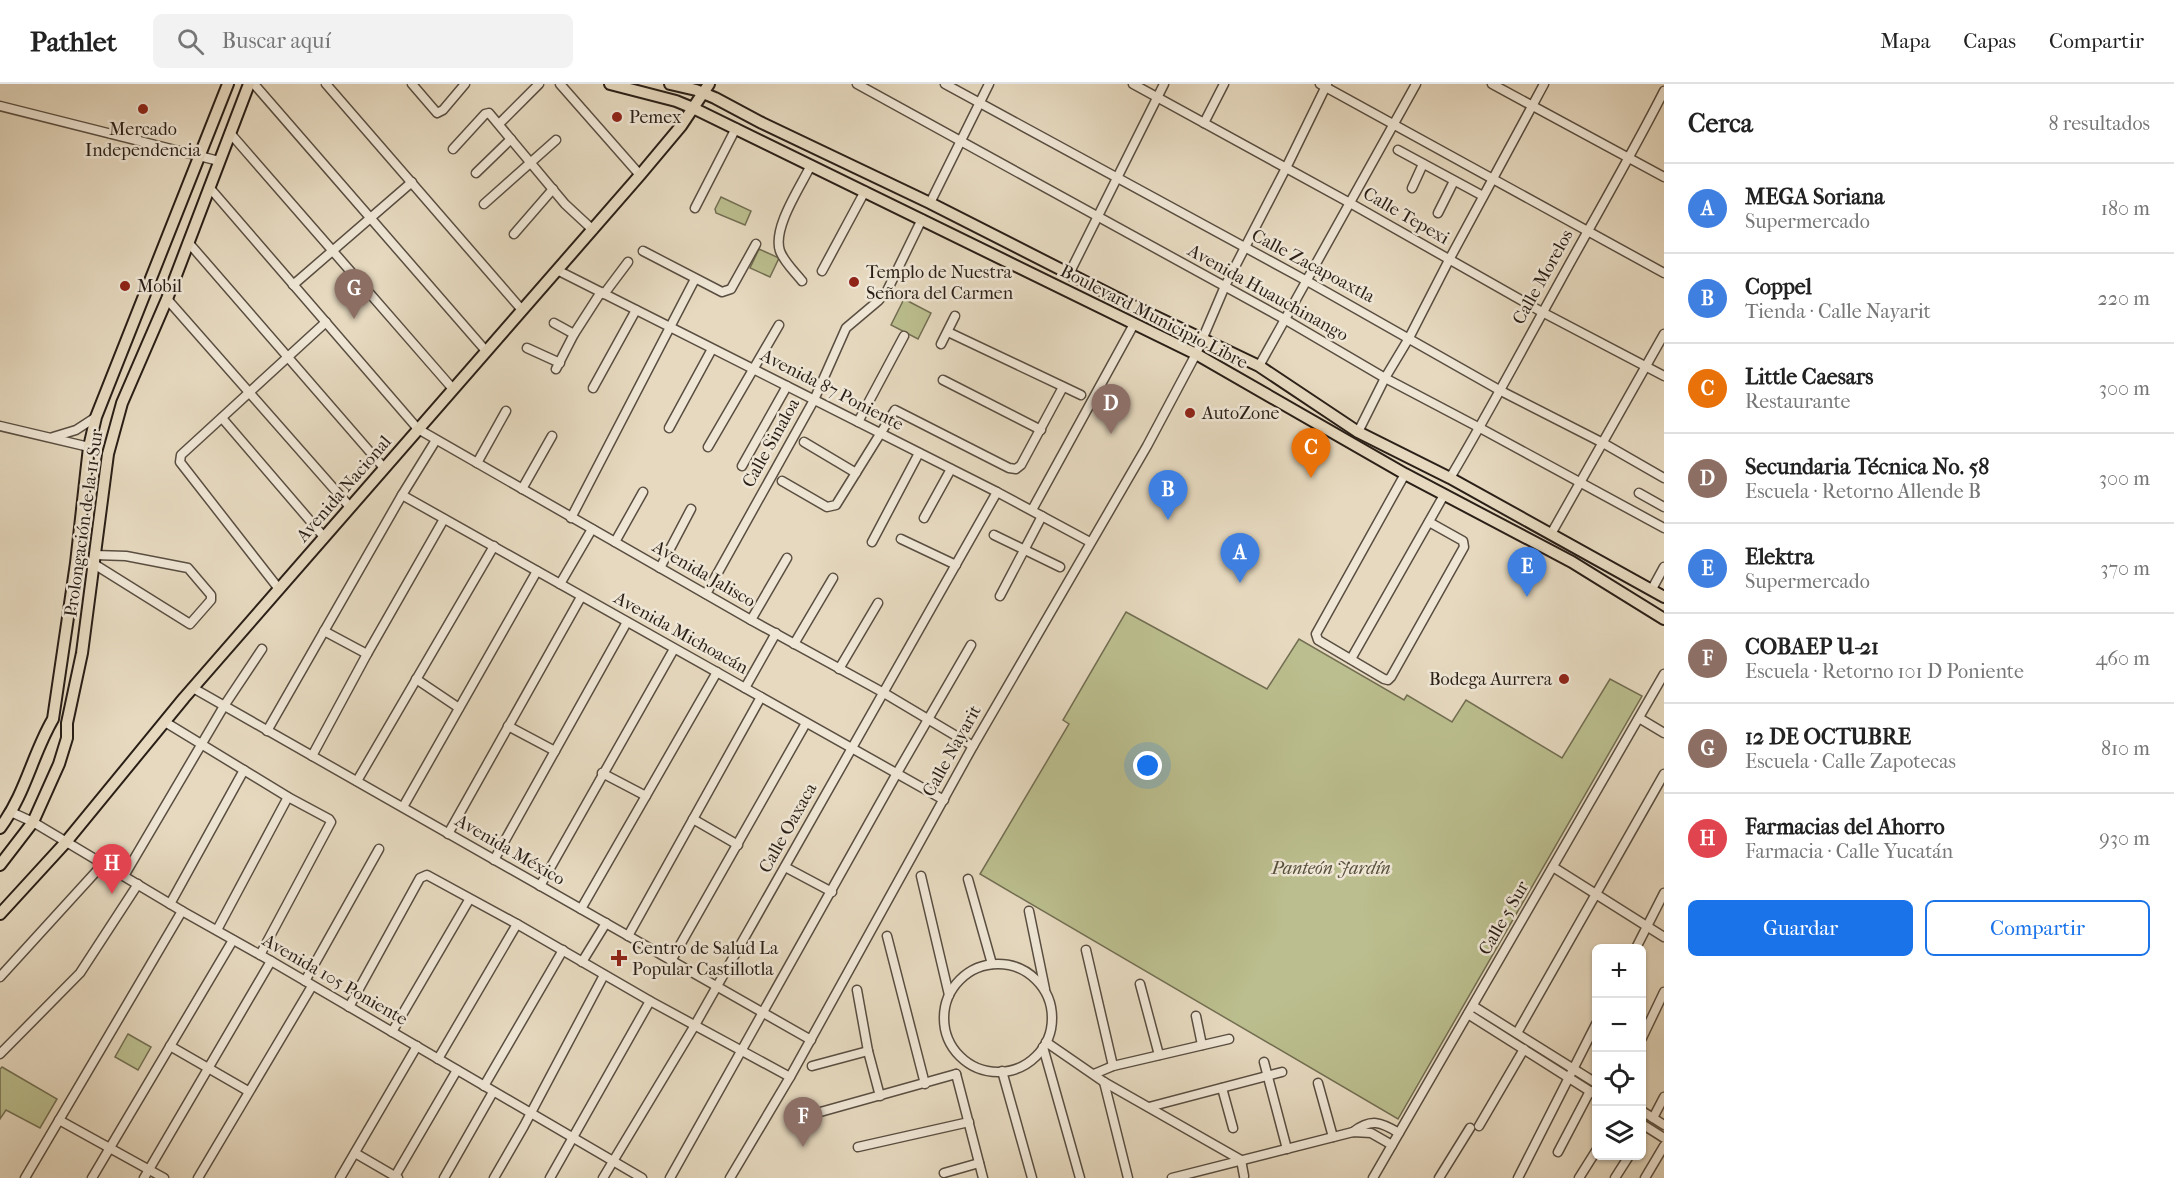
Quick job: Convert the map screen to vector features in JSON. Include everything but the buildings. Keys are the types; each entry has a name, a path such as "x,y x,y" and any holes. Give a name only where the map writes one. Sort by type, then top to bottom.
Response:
{"main road":[{"name":"Prolongación de la 11 Sur","path":"0,828 25,786 44,734 53,719 76,563 89,447 96,417 228,84"},
{"name":"Prolongación de la 11 Sur","path":"0,865 33,822 59,764 67,738 67,723 82,653 108,454 115,423 167,299 230,133 252,84"},
{"name":"Boulevard Municipio Libre","path":"610,84 676,101 693,108 1196,354 1405,474 1572,562 1664,619"},
{"name":"Boulevard Municipio Libre","path":"670,84 706,88 1069,273 1259,366 1358,432 1450,478 1664,597"},
{"name":"Avenida Nacional","path":"0,914 66,842 193,688 640,175 681,126 706,88"}],"street":[{"path":"252,84 486,351"},
{"path":"326,84 522,310"},
{"path":"412,84 437,113 443,110 465,84"},
{"path":"499,124 539,84"},
{"path":"560,84 640,175"},
{"name":"Avenida Huauchinango","path":"857,84 1286,320 1385,378 1664,528"},
{"name":"Calle Zacapoaxtla","path":"945,84 1307,281 1501,391 1603,443 1664,478"},
{"path":"930,203 989,84"},
{"name":"Calle Tepexi","path":"1133,84 1542,312 1664,376"},
{"path":"1069,273 1164,84"},
{"path":"1204,123 1224,84"},
{"path":"1259,366 1416,84"},
{"path":"1492,84 1664,177"},
{"path":"1358,432 1482,196 1544,84"},
{"path":"1324,85 1664,273"},
{"name":"Calle Nayarit","path":"730,1178 811,1040 973,746 1147,446 1196,354 1224,286 1286,168 1324,85"},
{"name":"Calle Morelos","path":"1450,478 1630,159 1664,91"},
{"path":"0,106 219,161"},
{"path":"453,149 485,114 489,113 553,189 592,230"},
{"path":"695,208 736,128"},
{"path":"230,133 453,389"},
{"path":"476,173 511,139"},
{"path":"484,204 532,164 556,140"},
{"path":"1398,150 1482,196"},
{"path":"1412,188 1423,164"},
{"path":"802,281 781,254 779,240 784,219 811,165"},
{"path":"1438,213 1454,181"},
{"path":"293,285 411,182"},
{"name":"Avenida Jalisco","path":"209,187 418,429 751,620 884,693 973,746"},
{"path":"514,234 553,189"},
{"path":"822,271 865,191"},
{"name":"Calle Sinaloa","path":"706,594 814,400 846,328 887,291 922,219"},
{"path":"188,242 384,468"},
{"path":"643,251 722,292 731,289 756,244"},
{"path":"526,348 558,366 574,334 602,293 628,262"},
{"name":"Avenida 87 Poniente","path":"557,270 997,492 1090,543"},
{"path":"571,518 695,279"},
{"path":"167,299 350,507"},
{"path":"592,388 636,310"},
{"path":"941,344 955,316"},
{"path":"279,589 180,462 181,455 326,322"},
{"path":"554,323 574,334"},
{"path":"1032,510 1134,324"},
{"path":"708,447 779,325"},
{"path":"948,332 1081,395"},
{"path":"1551,534 1664,334"},
{"path":"858,422 904,336"},
{"path":"669,428 712,349"},
{"path":"943,380 1041,430"},
{"path":"742,466 787,386"},
{"path":"782,481 828,507 836,505 895,410 1009,468 1016,469 1021,465 1063,387"},
{"path":"477,463 506,411"},
{"path":"50,438 76,430 96,417"},
{"path":"222,418 324,537"},
{"path":"0,426 89,447"},
{"path":"522,489 552,436"},
{"path":"267,730 436,440"},
{"path":"804,442 856,473"},
{"path":"872,542 919,453"},
{"path":"924,518 951,469"},
{"path":"1405,474 1317,638 1388,680 1465,544 1429,522"},
{"path":"615,542 643,492"},
{"name":"Calle Oaxaca","path":"603,1178 717,987 997,492"},
{"path":"1639,493 1664,507"},
{"name":"Avenida Michoacán","path":"402,495 944,800"},
{"path":"1352,659 1444,495"},
{"path":"660,568 691,509"},
{"path":"1000,596 1042,516"},
{"path":"312,756 444,519"},
{"path":"560,584 592,529"},
{"path":"994,535 1060,567"},
{"path":"901,539 956,565"},
{"path":"357,781 494,546"},
{"path":"126,556 188,568 212,598 190,624 110,575 94,560 126,556"},
{"path":"751,620 787,558"},
{"path":"1652,589 1664,567"},
{"path":"403,807 537,571"},
{"path":"794,644 833,578"},
{"path":"448,834 581,597"},
{"path":"839,669 878,603"},
{"path":"494,860 627,622"},
{"path":"324,631 367,654"},
{"path":"745,688 776,633"},
{"path":"670,1178 927,719 971,645"},
{"path":"540,886 602,772 674,648"},
{"path":"124,876 200,745 262,649"},
{"path":"581,909 717,672"},
{"name":"Calle 5 Sur","path":"1376,1177 1392,1145 1664,674"},
{"path":"416,679 459,708"},
{"name":"Avenida México","path":"193,688 811,1040"},
{"path":"628,936 761,697"},
{"path":"1639,718 1664,733"},
{"path":"165,722 331,822 260,955"},
{"path":"671,961 806,723"},
{"path":"508,726 555,751"},
{"path":"170,904 244,770"},
{"path":"602,772 646,796"},
{"path":"1517,1034 1664,774"},
{"path":"217,930 288,797"},
{"name":"Avenida 105 Poniente","path":"6,815 33,822 642,1178"},
{"path":"693,819 738,845"},
{"path":"198,1178 308,984 380,849"},
{"path":"0,977 103,864"},
{"path":"785,867 832,892"},
{"path":"1553,867 1664,937"},
{"path":"350,1007 423,875 518,924 650,1001 790,1077"},
{"path":"921,876 949,995"},
{"path":"968,879 992,964"},
{"path":"0,1054 80,973 138,884"},
{"path":"1638,944 1664,893"},
{"path":"392,1032 469,900"},
{"path":"1029,910 1052,1018 1044,1044 1037,1055 1021,1066 1002,1071 983,1070 967,1062 956,1053 949,1041 944,1014 949,995 958,981 974,970 992,964 1018,968 1039,983 1046,994"},
{"path":"25,1178 182,911"},
{"path":"582,962 606,923"},
{"path":"438,1059 518,924"},
{"path":"887,936 926,1084"},
{"path":"92,1178 233,940"},
{"path":"484,1086 563,950"},
{"path":"1086,950 1113,1066"},
{"path":"144,1178 271,961"},
{"path":"494,1178 531,1114 604,975"},
{"path":"1140,984 1159,1056"},
{"path":"857,990 868,1051 880,1096"},
{"path":"1646,1028 1664,992"},
{"path":"550,1178 650,1001"},
{"path":"1473,1006 1592,1080"},
{"path":"1468,1014 1592,1092"},
{"path":"1196,1016 1202,1045"},
{"path":"1518,1178 1592,1032"},
{"path":"1094,1074 1113,1066 1229,1039"},
{"path":"1044,1044 1104,1082 1241,1160 1245,1176"},
{"path":"1044,1044 1080,1178"},
{"path":"170,1046 248,1091"},
{"path":"340,1178 417,1046"},
{"path":"1439,1178 1475,1127 1524,1049"},
{"path":"812,1066 868,1051"},
{"path":"806,1116 956,1074 967,1062"},
{"path":"1264,1062 1287,1149"},
{"path":"355,1153 395,1177 457,1070"},
{"path":"1002,1071 1032,1178"},
{"path":"1149,1107 1282,1072"},
{"path":"956,1074 983,1178"},
{"path":"1104,1082 1128,1178"},
{"path":"1318,1083 1333,1137"},
{"path":"1222,1088 1233,1128"},
{"path":"444,1178 494,1092"},
{"path":"1558,1152 1592,1095"},
{"path":"1653,1118 1664,1097"},
{"path":"1646,1114 1664,1125"},
{"path":"59,1120 164,1178"},
{"path":"858,1147 969,1122"},
{"path":"1353,1132 1376,1122 1399,1133"},
{"path":"1646,1129 1664,1138"},
{"path":"1172,1178 1353,1132 1371,1133 1392,1145"},
{"path":"1645,1178 1664,1146"},
{"path":"1580,1178 1592,1158"},
{"path":"1615,1178 1626,1160"},
{"path":"944,1173 979,1163"}],"green space":[{"path":"721,197 751,211 745,225 716,213 715,209"},
{"path":"759,249 779,258 770,277 750,268"},
{"path":"904,299 931,313 918,339 891,325"},
{"name":"Panteón Jardín","path":"1126,612 1267,689 1299,639 1404,700 1407,695 1452,722 1466,700 1562,758 1610,679 1642,696 1398,1119 980,874 1069,724 1063,720"},
{"path":"128,1034 151,1047 138,1070 115,1057"},
{"path":"2,1067 57,1099 40,1128 6,1110 0,1119 0,1069"}],"place":[{"name":"Mercado Independencia","path":"143,109"},
{"name":"Pemex","path":"617,117"},
{"name":"Templo de Nuestra Señora del Carmen","path":"854,282"},
{"name":"Mobil","path":"125,286"},
{"name":"12 DE OCTUBRE","path":"354,319"},
{"name":"AutoZone","path":"1190,413"},
{"name":"Secundaria Técnica No. 58","path":"1111,434"},
{"name":"Little Caesars","path":"1311,478"},
{"name":"Coppel","path":"1168,520"},
{"name":"MEGA Soriana","path":"1240,583"},
{"name":"Elektra","path":"1527,597"},
{"name":"Bodega Aurrera","path":"1564,679"},
{"name":"Farmacias del Ahorro","path":"112,894"},
{"name":"Centro de Salud La Popular Castillotla","path":"619,958"},
{"name":"COBAEP U-21","path":"803,1147"}]}
